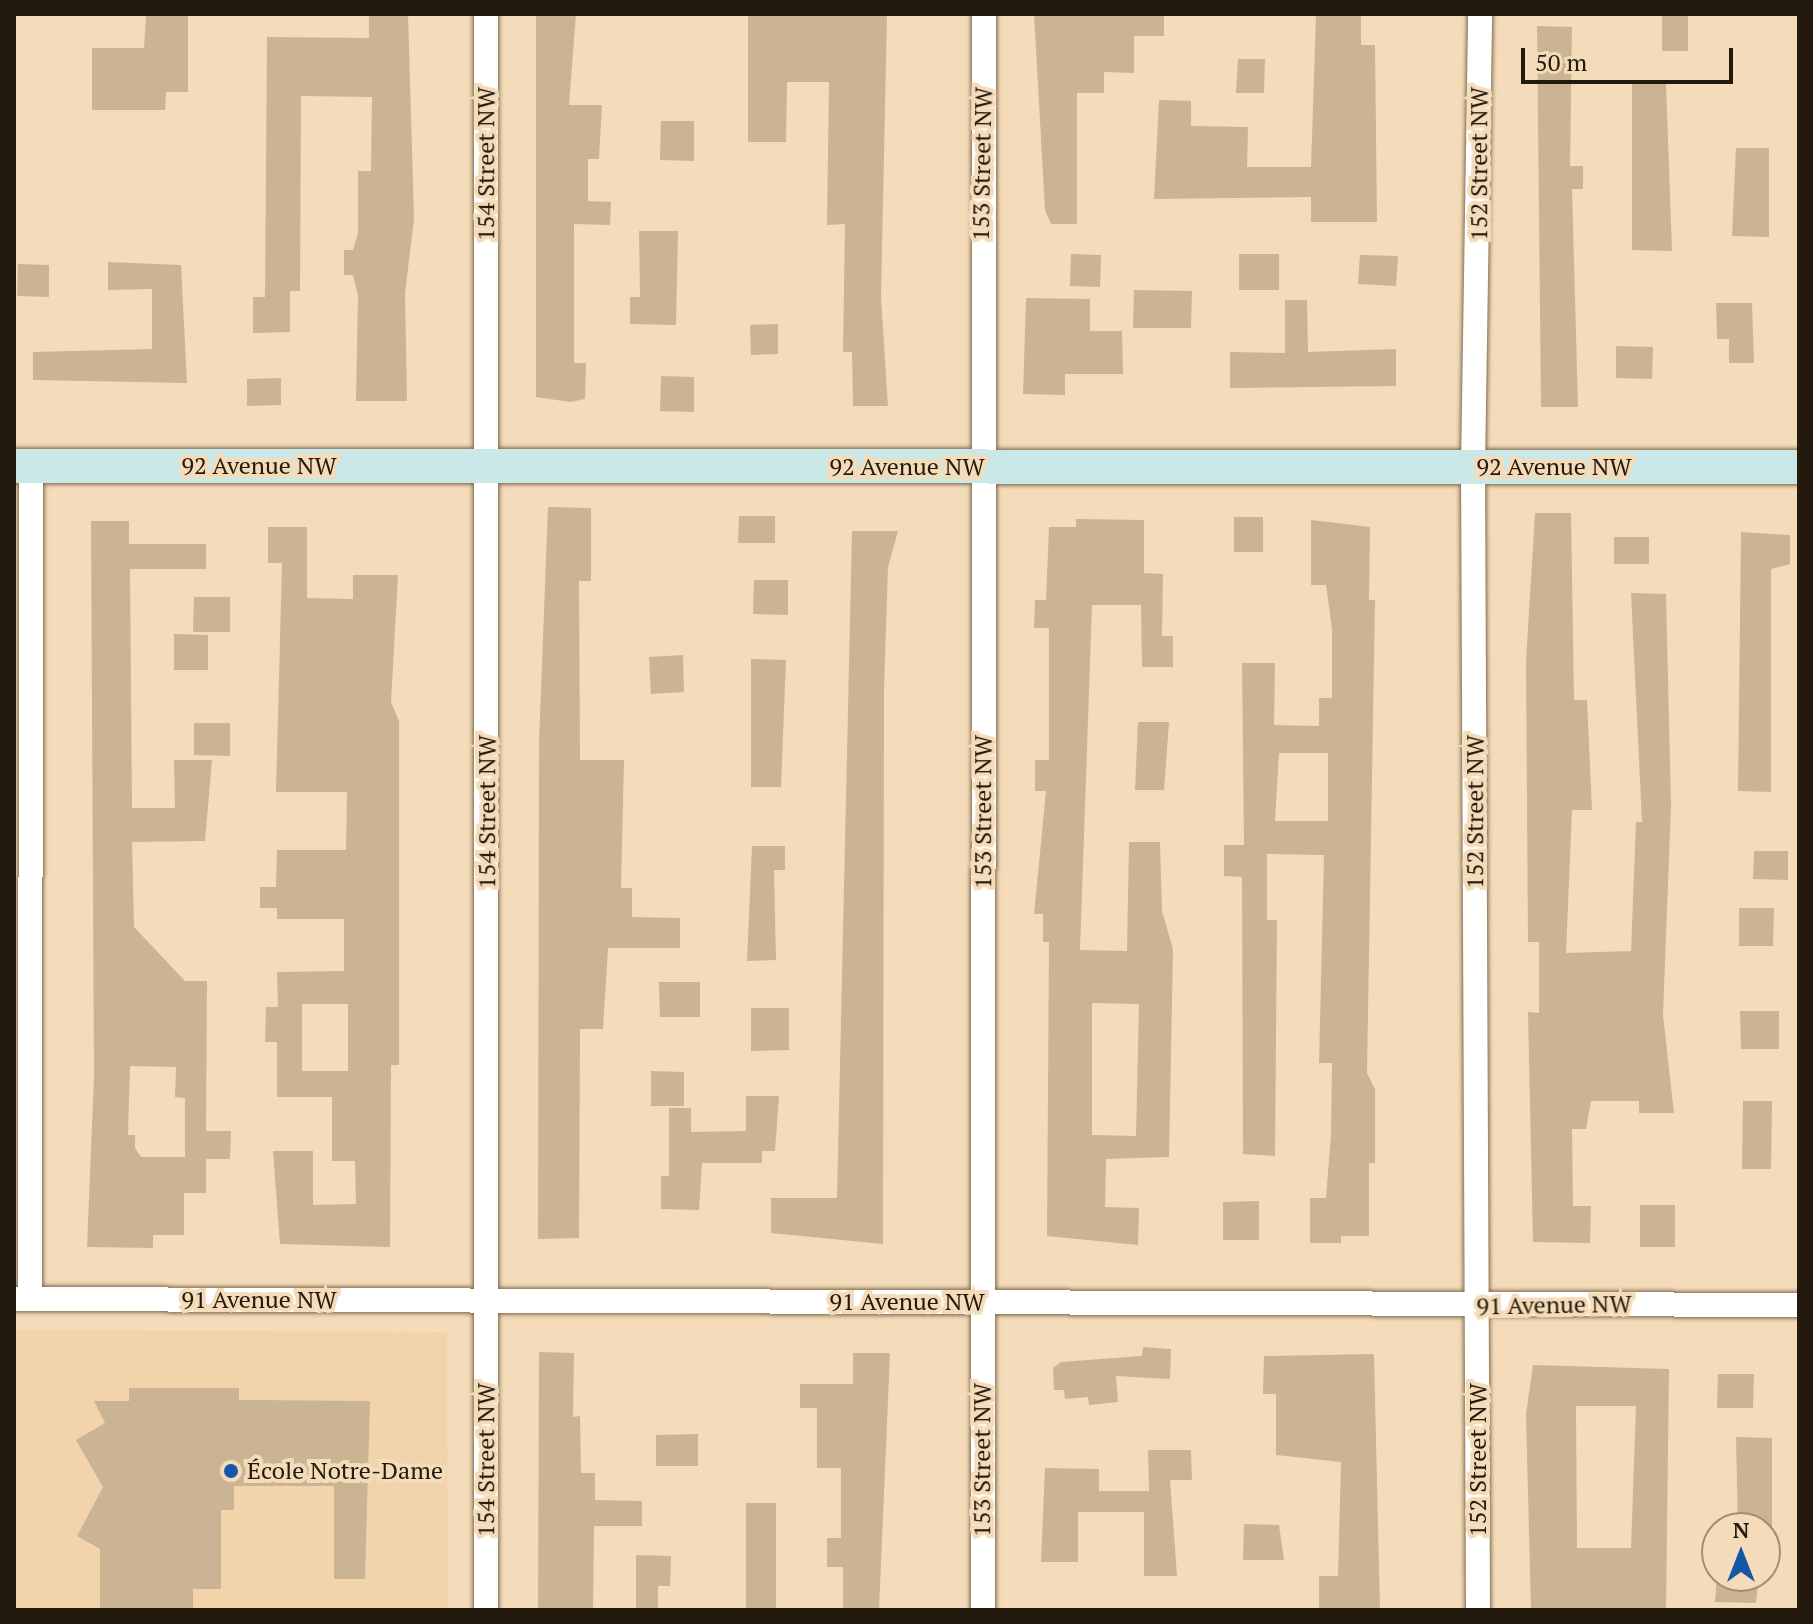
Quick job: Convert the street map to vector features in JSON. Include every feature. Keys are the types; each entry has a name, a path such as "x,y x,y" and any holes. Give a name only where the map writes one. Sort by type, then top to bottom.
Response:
{"street":[{"name":"154 Street NW","path":"486,14 486,1610"},
{"name":"153 Street NW","path":"983,1610 984,14"},
{"name":"152 Street NW","path":"1478,1610 1473,468 1480,14"},
{"name":"92 Avenue NW","path":"23,466 1799,467"},
{"path":"22,1299 23,466"},
{"name":"91 Avenue NW","path":"22,1299 1799,1305"}],"shaded area":[{"name":"École Notre-Dame","path":"14,1330 447,1332 448,1610 14,1610"}],"building":[{"path":"146,14 188,14 188,92 166,92 165,110 92,110 92,48 144,48"},
{"path":"369,14 408,14 414,219 405,293 407,401 356,401 358,295 353,275 344,275 344,250 353,250 358,233 358,171 371,171 372,97 301,96 300,291 290,291 290,332 253,333 253,297 265,297 267,37 369,38"},
{"path":"536,14 576,14 569,105 602,105 599,159 588,159 588,201 611,202 610,225 574,224 574,363 586,363 585,399 570,402 536,397"},
{"path":"748,14 887,14 881,298 888,406 853,406 852,352 843,352 845,224 827,225 829,82 787,82 786,142 748,142"},
{"path":"1034,14 1164,14 1164,36 1134,36 1134,73 1104,72 1104,93 1077,93 1077,224 1051,224 1045,210"},
{"path":"1361,14 1361,45 1375,45 1377,222 1311,222 1311,197 1154,199 1159,100 1191,101 1191,126 1248,127 1247,167 1311,167 1316,16"},
{"path":"1662,16 1688,16 1688,51 1662,51"},
{"path":"1537,26 1572,27 1570,166 1583,166 1583,189 1572,189 1578,407 1541,407"},
{"path":"1238,59 1265,59 1264,93 1236,93"},
{"path":"1632,83 1666,83 1672,251 1632,250"},
{"path":"661,121 694,121 694,161 660,160"},
{"path":"1736,148 1769,148 1769,237 1732,236"},
{"path":"639,231 678,231 676,325 630,324 630,297 640,297"},
{"path":"1071,254 1101,255 1100,287 1070,286"},
{"path":"1239,254 1279,254 1279,290 1239,290"},
{"path":"1360,255 1398,256 1396,286 1358,284"},
{"path":"108,262 181,265 187,383 33,380 33,352 152,349 152,289 108,290"},
{"path":"18,264 49,265 49,297 17,296"},
{"path":"1134,290 1192,291 1191,328 1133,328"},
{"path":"1026,298 1090,299 1090,331 1122,331 1123,374 1065,374 1065,395 1023,394"},
{"path":"1285,300 1307,300 1308,352 1396,349 1396,386 1230,388 1230,352 1285,353"},
{"path":"1716,303 1752,303 1754,363 1729,363 1729,339 1717,339"},
{"path":"778,324 778,354 751,355 750,325"},
{"path":"1616,346 1653,347 1652,379 1616,378"},
{"path":"661,376 694,377 694,412 660,411"},
{"path":"281,378 281,405 247,406 247,379"},
{"path":"548,507 591,508 591,581 579,581 580,760 624,760 621,888 632,888 632,917 680,918 680,948 608,948 603,1029 580,1029 579,1238 538,1239 539,742"},
{"path":"1535,513 1571,513 1574,700 1587,700 1592,810 1572,810 1566,953 1631,951 1636,822 1642,822 1631,593 1666,594 1671,805 1663,1015 1674,1113 1639,1113 1639,1101 1591,1101 1586,1129 1572,1129 1573,1206 1591,1206 1590,1243 1533,1242 1528,1012 1539,1013 1539,942 1528,942 1526,662"},
{"path":"739,516 775,516 775,543 738,543"},
{"path":"1234,517 1263,517 1263,552 1234,552"},
{"path":"1076,519 1144,520 1144,573 1163,574 1162,636 1173,636 1173,667 1142,667 1141,605 1092,605 1080,950 1127,951 1129,842 1160,842 1162,911 1173,949 1169,1157 1106,1159 1105,1207 1139,1208 1138,1245 1047,1236 1049,942 1043,942 1043,914 1034,914 1046,791 1035,791 1035,760 1049,760 1049,628 1034,628 1035,600 1046,600 1049,527 1076,527","holes":["1092,1003 1139,1004 1136,1136 1092,1135"]},
{"path":"1311,520 1370,527 1369,600 1375,600 1367,1073 1375,1089 1375,1163 1369,1163 1369,1236 1341,1236 1341,1243 1310,1243 1310,1198 1326,1198 1331,1134 1332,1063 1319,1063 1324,855 1267,854 1267,920 1277,920 1275,1156 1243,1154 1242,877 1224,876 1224,845 1244,845 1242,663 1275,663 1274,725 1319,726 1319,698 1332,698 1332,629 1326,585 1311,585","holes":["1279,753 1328,753 1328,821 1275,821"]},
{"path":"91,521 129,521 129,544 206,544 206,569 130,569 132,808 175,808 174,760 212,760 205,841 132,842 134,927 185,981 207,981 206,1131 231,1131 230,1159 206,1159 206,1193 184,1193 184,1235 153,1235 153,1248 87,1247 94,1077","holes":["130,1066 176,1067 175,1097 185,1098 185,1157 141,1157 135,1148 135,1135 128,1135"]},
{"path":"268,527 307,527 307,598 353,599 353,575 398,575 391,702 399,721 399,1065 391,1065 390,1247 280,1244 273,1151 313,1151 313,1205 356,1204 355,1161 332,1161 332,1097 277,1097 277,1042 265,1042 266,1007 278,1007 277,972 344,971 344,919 277,919 277,908 260,908 260,887 276,887 277,850 346,850 347,792 276,792 282,563 268,563","holes":["302,1004 348,1004 348,1071 302,1071"]},
{"path":"852,531 898,531 888,567 884,688 883,1244 771,1233 771,1198 837,1198"},
{"path":"1741,532 1790,535 1790,564 1771,569 1771,792 1738,791"},
{"path":"1614,537 1649,537 1649,564 1614,564"},
{"path":"754,580 788,580 788,615 753,614"},
{"path":"194,597 230,597 230,632 193,632"},
{"path":"174,634 208,635 208,670 174,670"},
{"path":"683,655 684,692 651,694 649,657"},
{"path":"751,659 786,660 781,787 751,787"},
{"path":"1138,722 1169,722 1164,790 1135,790"},
{"path":"194,723 230,723 230,756 194,755"},
{"path":"752,846 785,846 785,870 774,870 776,960 747,961"},
{"path":"1754,851 1788,851 1788,880 1753,879"},
{"path":"1739,908 1774,908 1773,946 1739,946"},
{"path":"659,982 700,982 700,1017 660,1017"},
{"path":"751,1008 789,1008 789,1050 751,1051"},
{"path":"1740,1011 1779,1011 1779,1049 1741,1049"},
{"path":"651,1071 684,1072 684,1106 651,1106"},
{"path":"746,1096 779,1096 775,1151 762,1151 762,1163 702,1163 699,1210 661,1209 661,1176 669,1176 669,1108 691,1108 691,1132 746,1131"},
{"path":"1743,1101 1772,1101 1771,1169 1742,1169"},
{"path":"1259,1201 1259,1240 1223,1240 1223,1202"},
{"path":"1640,1205 1675,1205 1675,1247 1640,1247"},
{"path":"1143,1347 1171,1349 1170,1379 1116,1376 1118,1402 1089,1405 1088,1397 1065,1399 1064,1390 1054,1390 1053,1368 1061,1362 1142,1356"},
{"path":"539,1352 574,1353 573,1417 580,1416 581,1473 595,1473 595,1500 642,1501 642,1526 594,1526 593,1610 538,1610"},
{"path":"853,1353 890,1353 879,1610 843,1610 843,1567 827,1567 827,1538 841,1538 841,1468 817,1468 817,1408 800,1408 800,1384 853,1384"},
{"path":"1374,1354 1380,1610 1319,1610 1319,1576 1338,1576 1341,1462 1276,1455 1276,1394 1263,1394 1264,1356"},
{"path":"1533,1365 1669,1369 1666,1610 1531,1610 1526,1414","holes":["1576,1406 1636,1406 1631,1548 1577,1548"]},
{"path":"1718,1374 1754,1374 1753,1408 1717,1408"},
{"path":"129,1388 239,1388 239,1400 370,1401 365,1579 334,1579 334,1486 234,1486 234,1510 221,1510 221,1589 193,1589 193,1610 100,1610 100,1549 77,1536 103,1487 76,1440 105,1423 94,1401 129,1401"},
{"path":"698,1434 698,1466 656,1466 656,1435"},
{"path":"1736,1437 1772,1438 1772,1512 1738,1512"},
{"path":"1148,1450 1191,1450 1192,1480 1170,1480 1177,1576 1144,1576 1144,1512 1078,1512 1078,1562 1041,1562 1045,1468 1099,1469 1099,1491 1149,1491"},
{"path":"746,1503 776,1503 776,1610 746,1610"},
{"path":"1244,1524 1279,1525 1284,1560 1243,1560"},
{"path":"636,1555 671,1556 670,1586 658,1586 658,1609 636,1609"},
{"path":"1716,1592 1757,1592 1756,1603 1715,1602"}],"place":[{"name":"École Notre-Dame","path":"231,1471"}]}
